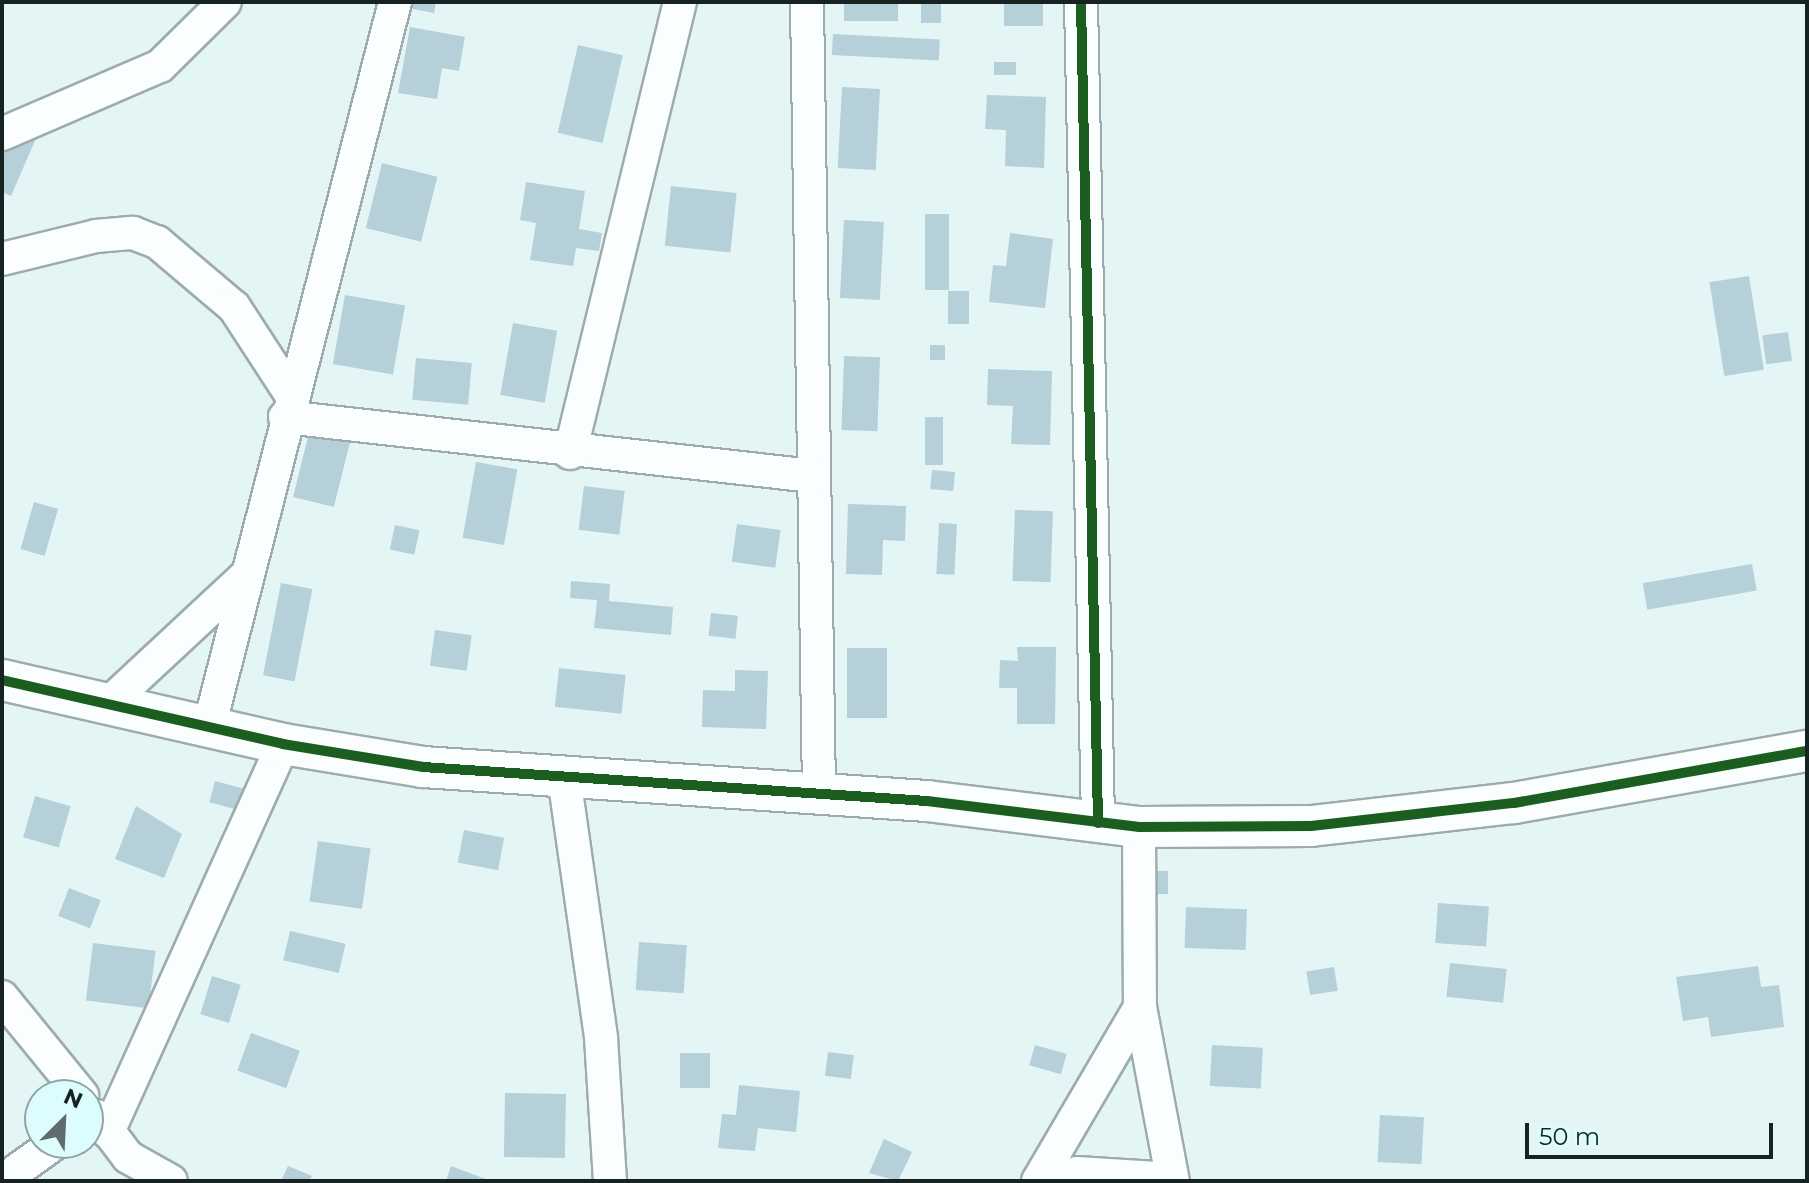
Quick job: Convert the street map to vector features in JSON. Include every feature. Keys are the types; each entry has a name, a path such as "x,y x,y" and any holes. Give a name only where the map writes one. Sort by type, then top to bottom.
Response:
{"street":[{"path":"2,134 160,66 225,2"},
{"path":"209,727 288,405 395,2"},
{"path":"570,453 680,2"},
{"path":"807,2 819,795"},
{"path":"1081,2 1098,823"},
{"path":"2,259 96,236 133,233 157,242 234,307 288,405"},
{"path":"288,405 570,453 813,476"},
{"path":"108,704 248,574"},
{"path":"2,680 283,744 423,767 819,795 1139,827 1311,826 1499,805 1807,751"},
{"path":"104,1094 283,744"},
{"path":"564,777 601,1038 610,1181"},
{"path":"1038,1180 1077,1173 1173,1180 1140,1007 1139,827"},
{"path":"2,997 65,1079"},
{"path":"1038,1180 1140,1007"},
{"path":"104,1132 127,1169 171,1181"},
{"path":"2,1181 33,1159"}],"building":[{"path":"409,2 436,2 434,13 408,8"},
{"path":"844,2 898,2 898,21 844,21"},
{"path":"921,2 941,2 941,23 921,23"},
{"path":"1004,2 1043,2 1043,26 1004,26"},
{"path":"410,27 465,37 459,71 442,68 437,99 398,93"},
{"path":"833,34 940,40 939,61 832,55"},
{"path":"578,45 623,55 603,143 558,133"},
{"path":"994,62 1016,62 1016,75 994,75"},
{"path":"842,87 880,89 876,170 838,168"},
{"path":"987,95 1046,97 1044,168 1005,166 1006,130 985,129"},
{"path":"40,129 11,196 2,192 2,135"},
{"path":"382,163 437,177 421,242 366,228"},
{"path":"526,182 585,191 579,229 602,233 599,251 576,248 573,266 530,260 536,223 520,220"},
{"path":"671,186 737,193 730,253 665,246"},
{"path":"925,214 949,214 949,290 925,290"},
{"path":"844,220 884,222 880,300 840,298"},
{"path":"1010,233 1053,239 1045,308 989,302 993,265 1006,266"},
{"path":"1749,276 1764,370 1724,376 1709,282"},
{"path":"948,291 969,291 969,324 948,324"},
{"path":"345,295 405,306 393,375 333,364"},
{"path":"513,323 557,331 545,403 500,395"},
{"path":"1788,332 1792,361 1766,364 1762,336"},
{"path":"930,345 945,345 945,360 930,360"},
{"path":"844,356 880,357 877,431 841,430"},
{"path":"416,358 472,363 468,405 412,400"},
{"path":"988,369 1052,371 1050,445 1011,444 1013,406 987,405"},
{"path":"925,417 943,417 943,465 925,465"},
{"path":"310,429 351,439 334,507 293,497"},
{"path":"476,462 517,469 504,545 463,538"},
{"path":"932,470 955,472 953,491 930,489"},
{"path":"584,486 625,491 619,535 579,530"},
{"path":"34,502 58,509 45,556 20,549"},
{"path":"848,504 906,506 905,541 883,540 882,575 846,574"},
{"path":"1015,510 1053,511 1050,582 1013,581"},
{"path":"939,523 957,524 954,575 936,574"},
{"path":"737,524 781,530 775,568 732,562"},
{"path":"395,525 419,530 414,555 390,549"},
{"path":"1752,564 1757,591 1647,610 1643,583"},
{"path":"571,581 610,584 609,601 673,607 671,635 594,628 597,600 570,598"},
{"path":"281,583 312,589 294,681 263,675"},
{"path":"711,613 738,616 735,639 709,636"},
{"path":"435,630 472,635 467,671 430,666"},
{"path":"1017,647 1056,647 1055,724 1017,724 1017,688 999,688 1000,660 1018,661"},
{"path":"847,648 887,648 887,718 847,718"},
{"path":"559,668 626,675 622,714 555,707"},
{"path":"735,670 768,671 766,729 702,727 703,690 735,691"},
{"path":"215,781 255,792 249,813 209,802"},
{"path":"35,796 71,806 59,848 23,837"},
{"path":"136,806 182,834 164,878 115,859"},
{"path":"464,830 504,838 498,870 458,862"},
{"path":"318,841 370,848 362,909 310,901"},
{"path":"1149,871 1168,871 1168,894 1149,894"},
{"path":"69,888 101,900 90,928 58,916"},
{"path":"1438,903 1489,907 1486,946 1435,943"},
{"path":"1186,907 1247,909 1246,950 1185,948"},
{"path":"290,931 346,944 339,973 283,960"},
{"path":"639,942 687,945 684,993 636,990"},
{"path":"93,943 156,951 148,1008 86,1001"},
{"path":"1450,963 1507,969 1503,1003 1446,997"},
{"path":"1758,966 1761,987 1779,985 1784,1027 1711,1037 1708,1017 1683,1021 1676,977"},
{"path":"1334,967 1338,991 1310,995 1306,971"},
{"path":"212,976 241,985 229,1023 200,1014"},
{"path":"251,1033 300,1051 286,1088 237,1071"},
{"path":"1035,1045 1067,1054 1061,1074 1029,1065"},
{"path":"1212,1045 1263,1048 1261,1089 1210,1086"},
{"path":"828,1052 854,1055 851,1079 825,1076"},
{"path":"680,1053 710,1053 710,1088 680,1088"},
{"path":"739,1085 800,1091 796,1132 758,1128 755,1151 718,1148 722,1114 736,1115"},
{"path":"505,1093 566,1094 565,1158 504,1157"},
{"path":"1380,1115 1424,1117 1421,1164 1378,1162"},
{"path":"884,1139 912,1152 898,1181 869,1173"},
{"path":"288,1166 312,1176 309,1181 281,1181"},
{"path":"451,1166 491,1181 446,1181"}],"cycle path":[{"path":"1081,2 1098,823"},
{"path":"2,680 283,744 423,767 927,801 1139,827 1311,826 1514,803 1807,751"}]}
